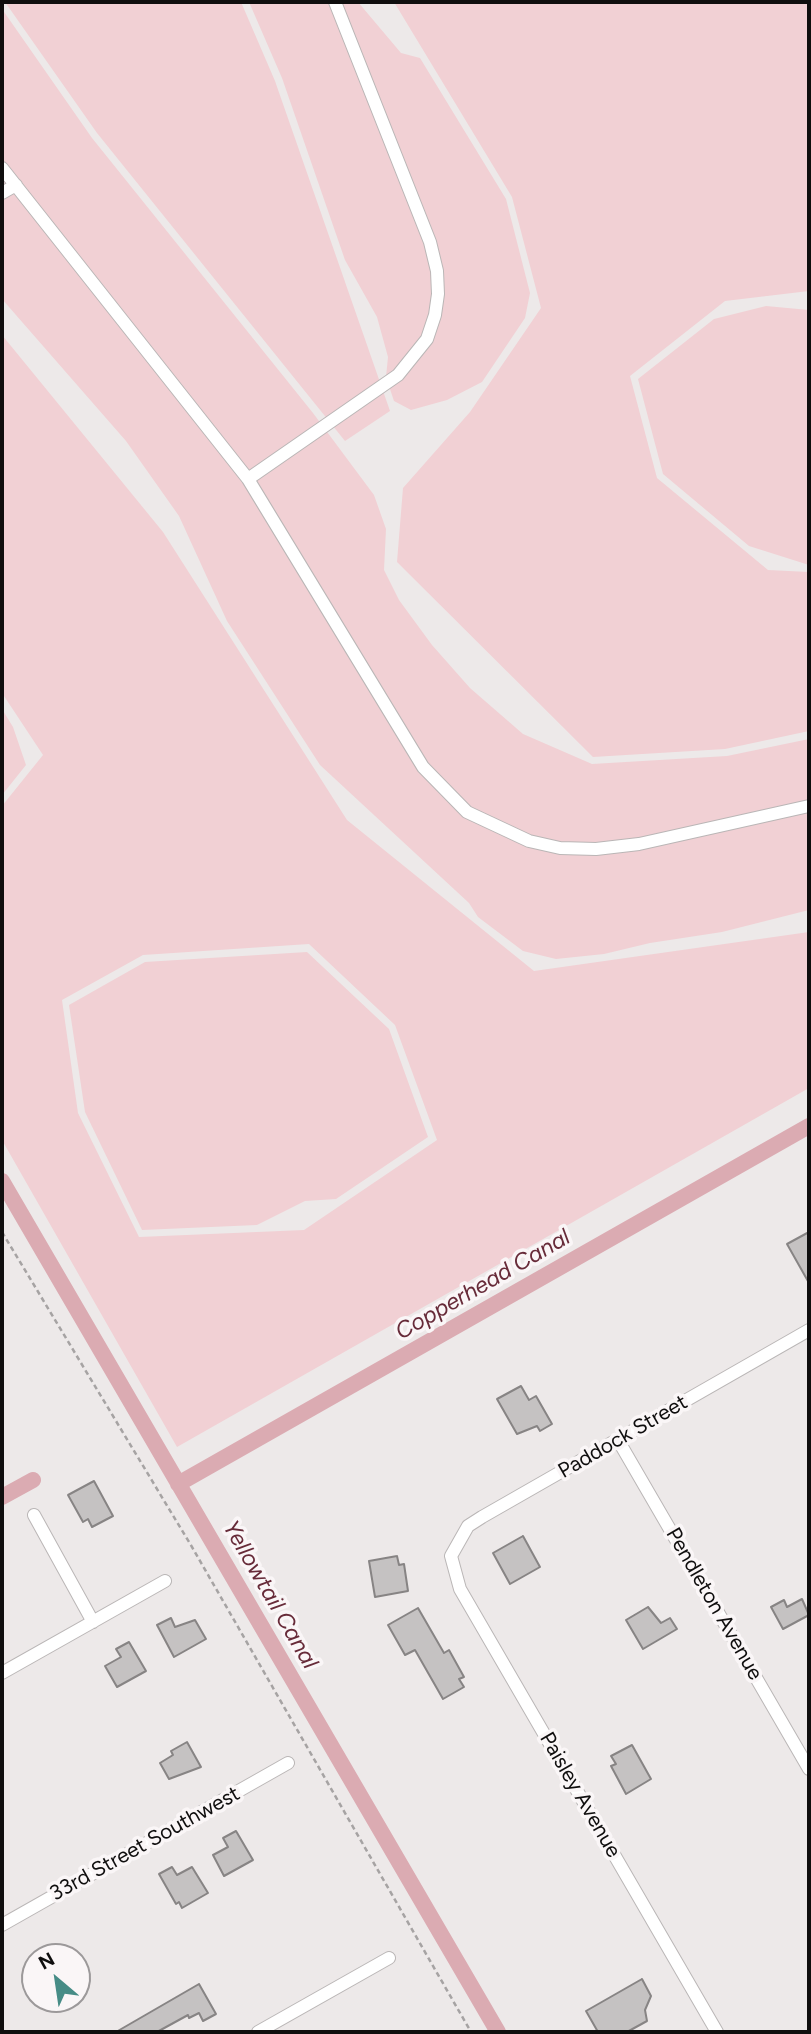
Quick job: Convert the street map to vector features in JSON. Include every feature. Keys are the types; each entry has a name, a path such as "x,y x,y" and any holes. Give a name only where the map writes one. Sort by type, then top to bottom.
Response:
{"street":[{"path":"248,479 398,375 427,339 436,305 437,271 430,242 335,2"},
{"path":"2,168 248,479 423,767 467,812 528,841 560,848 596,849 639,844 809,806"},
{"path":"2,193 16,185"},
{"path":"806,1332 809,1347"},
{"name":"Paddock Street","path":"451,1556 468,1526 806,1332"},
{"name":"Pendleton Avenue","path":"618,1440 809,1769"},
{"path":"34,1516 93,1622"},
{"name":"Paisley Avenue","path":"451,1556 460,1589 717,2032"},
{"path":"2,1673 164,1581"},
{"name":"33rd Street Southwest","path":"2,1924 288,1763"},
{"path":"258,2032 389,1958"}],"path":[{"path":"2,1232 198,1558 471,2032"}],"shaded area":[{"path":"5,2 241,2 275,81 390,411 345,441 97,133"},
{"path":"249,2 358,2 401,53 420,58 506,199 530,293 525,318 482,382 447,400 411,410 394,401 386,377 388,357 377,317 345,260 282,78"},
{"path":"394,2 809,2 809,291 725,301 630,376 657,478 768,570 809,572 809,731 725,749 593,757 397,562 403,488 470,412 541,308 512,197"},
{"path":"2,9 92,138 313,413 374,495 386,529 384,570 399,600 432,645 470,688 523,734 592,764 727,756 809,739 809,910 722,932 650,943 604,954 556,959 523,951 478,917 469,903 320,765 227,621 179,516 126,441 2,299"},
{"path":"766,306 809,310 809,565 749,546 663,474 638,379 714,319"},
{"path":"2,335 163,532 347,820 534,971 809,932 809,1088 177,1447 2,1140 2,806 43,755 2,693","holes":["309,944 395,1025 437,1140 304,1230 139,1237 78,1113 62,1000 143,955"]},
{"path":"2,709 13,727 26,765 2,795"},
{"path":"307,952 389,1029 428,1137 336,1199 305,1201 257,1225 142,1230 85,1112 69,1005 145,962"}],"building":[{"path":"809,1232 809,1283 787,1244"},
{"path":"521,1386 529,1400 536,1396 552,1424 540,1431 537,1426 517,1434 497,1399"},
{"path":"94,1481 113,1516 92,1527 88,1519 83,1522 68,1495"},
{"path":"523,1536 540,1567 510,1584 493,1553"},
{"path":"397,1556 399,1565 404,1564 408,1591 375,1597 369,1561"},
{"path":"802,1599 809,1615 783,1629 771,1607 784,1600 787,1607"},
{"path":"648,1607 661,1623 670,1618 677,1629 643,1649 626,1620"},
{"path":"418,1608 444,1653 449,1650 464,1677 459,1679 464,1687 443,1699 415,1650 405,1655 388,1625"},
{"path":"171,1618 175,1627 195,1620 206,1639 174,1657 157,1625"},
{"path":"129,1642 146,1671 117,1687 105,1666 121,1657 116,1649"},
{"path":"187,1742 201,1767 169,1779 160,1763 173,1755 171,1751"},
{"path":"632,1745 651,1779 626,1794 611,1766 616,1764 611,1756"},
{"path":"236,1831 253,1860 224,1876 213,1855 228,1847 223,1838"},
{"path":"172,1867 177,1875 192,1867 208,1893 182,1908 179,1902 176,1904 159,1874"},
{"path":"642,1979 651,1996 645,2010 647,2021 627,2032 598,2032 586,2011"},
{"path":"199,1984 216,2014 203,2021 199,2013 189,2018 188,2015 157,2032 116,2032"}],"waterway":[{"name":"Copperhead Canal","path":"178,1484 809,1126"},
{"name":"Yellowtail Canal","path":"2,1181 498,2032"},
{"path":"2,1497 33,1480"}]}
